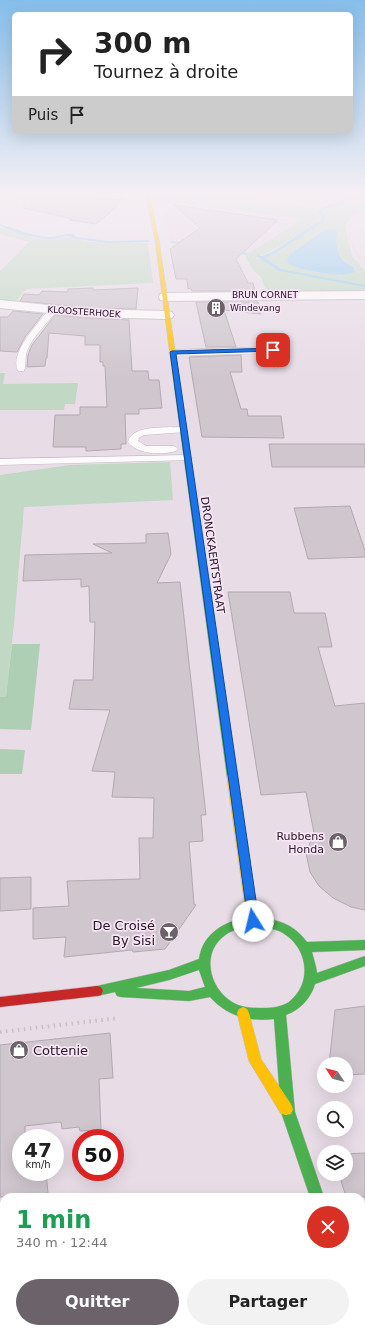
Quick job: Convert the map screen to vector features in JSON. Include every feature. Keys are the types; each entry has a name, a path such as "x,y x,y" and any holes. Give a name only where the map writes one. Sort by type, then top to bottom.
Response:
{"main road":[{"name":"DRONCKAERTSTRAAT","path":"159,254 253,921"},
{"path":"253,921 272,923 288,930 305,947 313,967 311,980 306,992 298,1002 280,1012 260,1015 243,1013 225,1004 212,992 205,978 203,964 204,956 209,944 220,932 236,924 253,921"},
{"path":"305,947 365,945"},
{"path":"311,980 365,961"},
{"path":"0,1002 105,990 169,975 203,964"},
{"path":"105,990 189,996 212,992"},
{"path":"280,1012 288,1112"},
{"path":"243,1013 255,1061 288,1112 316,1193"}],"street":[{"name":"BRUN CORNET","path":"165,296 365,295"},
{"name":"KLOOSTERHOEK","path":"0,304 87,313 167,315"}],"lane":[{"path":"21,368 21,356 24,348 53,310"},
{"path":"172,352 273,350 276,364"},
{"path":"183,430 142,432 134,437 133,442 137,446 145,448 187,453"},
{"path":"0,462 187,453"}],"path":[{"path":"251,257 255,254"},
{"path":"356,254 365,265"},
{"path":"0,1032 124,1017"}],"green space":[{"path":"17,254 149,254 153,283 26,289 14,304 0,302 0,271"},
{"path":"248,254 265,254 256,257 258,259 273,254 290,254 287,259 303,269 330,274 346,274 355,270 339,254 352,254 365,271 365,294 267,293 261,277 253,270 245,256"},
{"path":"0,373 5,373 3,384 78,383 75,404 65,404 64,410 0,410"},
{"path":"170,462 173,500 24,507 6,697 0,697 0,475 70,465"},
{"path":"12,644 40,644 31,730 0,729 0,697 6,697"},
{"path":"0,749 25,750 22,774 0,774"}],"water":[{"path":"290,254 339,254 344,261 353,267 355,271 350,274 342,275 323,273 303,269 289,264 287,259"}],"building":[{"path":"171,254 241,254 236,259 248,283 253,283 255,291 192,291 191,288 188,289 187,279 176,279"},
{"path":"93,288 93,290 138,288 136,309 87,308 20,301 24,294 39,295 42,291 68,292 68,289"},
{"path":"196,302 258,302 261,314 224,310 236,347 206,347"},
{"path":"13,311 43,314 25,337 17,352 0,351 0,317 8,317"},
{"path":"55,315 129,320 132,371 148,371 149,380 159,380 162,408 139,409 139,414 125,414 126,444 121,444 121,449 86,451 86,447 53,447 55,415 80,415 80,407 107,407 105,366 103,366 103,362 100,362 100,345 85,345 85,336 49,333 45,366 27,367 28,355 32,345"},
{"path":"241,355 242,372 230,372 241,409 247,409 248,416 281,416 284,438 202,437 189,357"},
{"path":"269,444 365,444 365,467 272,467"},
{"path":"350,506 365,551 365,557 308,559 294,508"},
{"path":"168,533 171,554 157,583 180,582 206,815 201,815 203,841 189,842 194,904 196,905 165,949 133,952 132,950 64,957 66,937 33,939 33,908 69,906 67,881 140,879 139,838 153,838 154,798 112,797 115,772 92,771 110,710 69,709 74,680 93,680 95,622 90,622 89,586 81,587 81,579 23,581 25,555 112,553 93,544 146,543 146,534"},
{"path":"228,592 290,592 294,613 325,613 332,647 318,647 335,706 365,703 365,910 351,907 333,898 319,886 310,872 306,853 314,833 306,792 261,795"},
{"path":"31,877 31,909 0,911 0,878"},
{"path":"365,1006 365,1074 353,1075 353,1057 330,1057 335,1010"},
{"path":"110,1033 113,1078 99,1079 101,1129 80,1129 79,1127 62,1129 61,1122 25,1126 25,1129 12,1129 12,1181 47,1181 48,1193 0,1193 0,1045"},
{"path":"365,1153 365,1193 345,1193 341,1181 353,1181 353,1154"}],"waterway":[{"path":"263,257 270,254"},
{"path":"258,256 280,270 365,286"}],"traffic: fast":[{"path":"177,385 232,777"},
{"path":"253,921 276,925 288,930 297,937 308,956 311,977 308,988 303,997 294,1005 283,1011 271,1014 246,1013 238,1011 222,1001 214,993 209,983 204,963 210,944 217,935 229,927 253,921"},
{"path":"305,947 365,945"},
{"path":"311,980 365,961"},
{"path":"97,991 169,975 203,963"},
{"path":"121,992 189,996 212,991"},
{"path":"280,1012 288,1112 316,1193"}],"traffic: slow":[{"path":"159,254 177,385"},
{"path":"232,777 253,921"},
{"path":"243,1013 255,1061 286,1109"}],"traffic: jam":[{"path":"0,1002 97,991"}],"place":[{"name":"Windevang","path":"216,308"},
{"name":"Rubbens Honda","path":"338,842"},
{"name":"De Croisé By Sisi","path":"169,932"},
{"name":"Cottenie","path":"19,1050"}],"route":[{"path":"253,921 172,352 273,350"}]}
